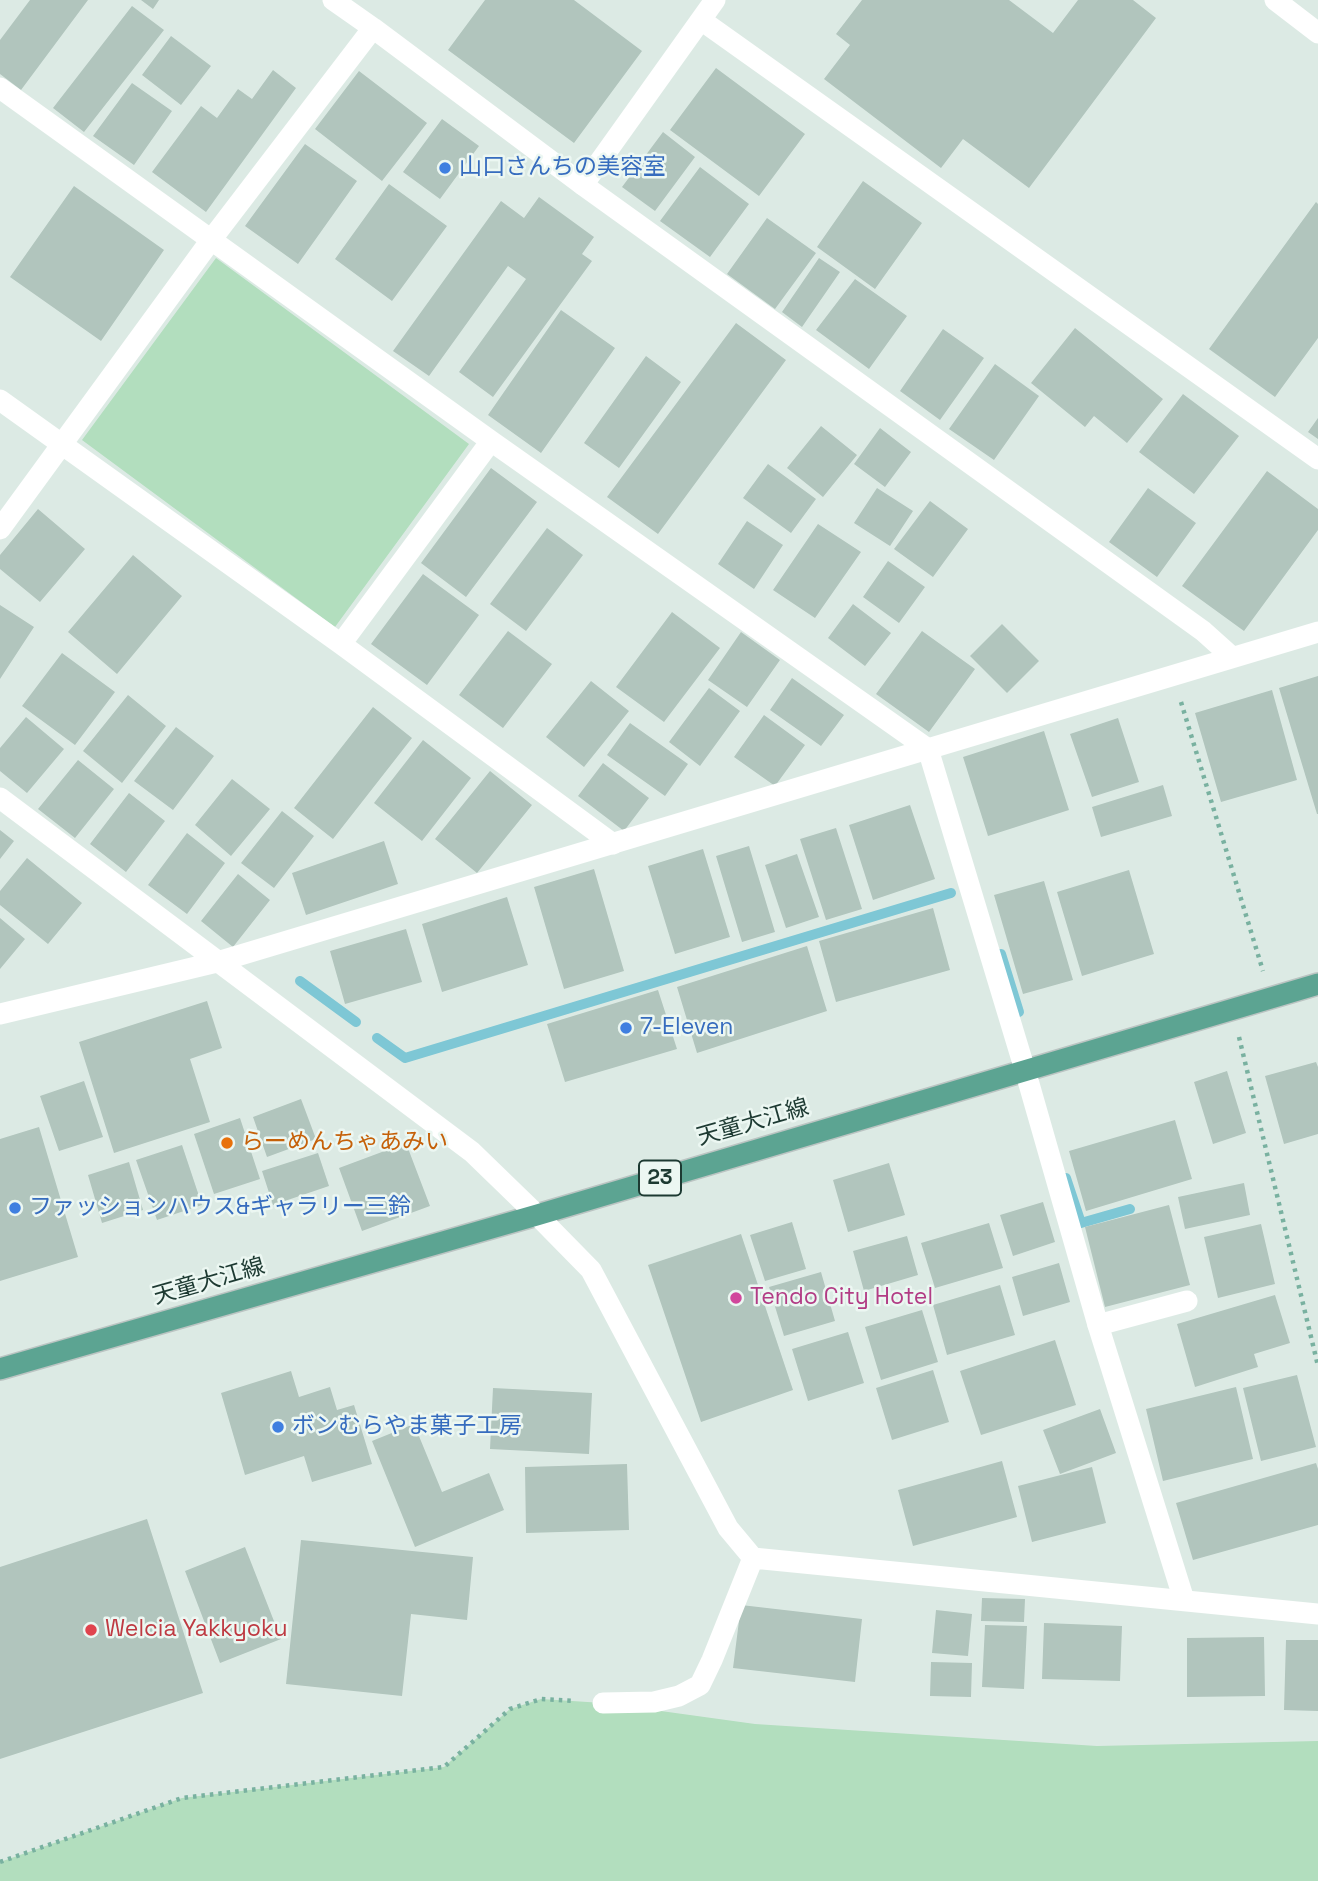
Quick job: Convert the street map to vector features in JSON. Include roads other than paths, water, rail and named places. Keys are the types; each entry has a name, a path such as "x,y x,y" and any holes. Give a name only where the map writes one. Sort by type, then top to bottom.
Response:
{"main road":[{"name":"天童大江線","path":"0,1369 537,1215 1318,984"}],"street":[{"path":"333,0 583,185 1203,631 1233,657"},
{"path":"583,185 715,0"},
{"path":"1275,0 1314,21"},
{"path":"701,20 1318,459"},
{"path":"0,530 211,240 373,28"},
{"path":"0,88 491,441 928,749 1025,1070 1098,1325 1184,1601"},
{"path":"0,400 341,643 613,844"},
{"path":"341,643 491,441"},
{"path":"0,1014 217,962 1318,632"},
{"path":"0,798 472,1152 537,1215 591,1270 728,1528 753,1558 1318,1614"},
{"path":"1098,1325 1187,1301"},
{"path":"603,1703 654,1702 679,1696 700,1685 753,1558"}],"waterway":[{"path":"377,1038 405,1058 951,893"},
{"path":"1001,954 1019,1012"},
{"path":"300,981 356,1022"},
{"path":"1066,1178 1081,1223 1130,1209"}],"place":[{"name":"山口さんちの美容室","path":"445,168"},
{"name":"7-Eleven","path":"626,1028"},
{"name":"らーめんちゃあみい","path":"227,1143"},
{"name":"ファッションハウス&ギャラリー三鈴","path":"15,1208"},
{"name":"Tendo City Hotel","path":"736,1298"},
{"name":"ボンむらやま菓子工房","path":"278,1427"},
{"name":"Welcia Yakkyoku","path":"91,1630"}]}
